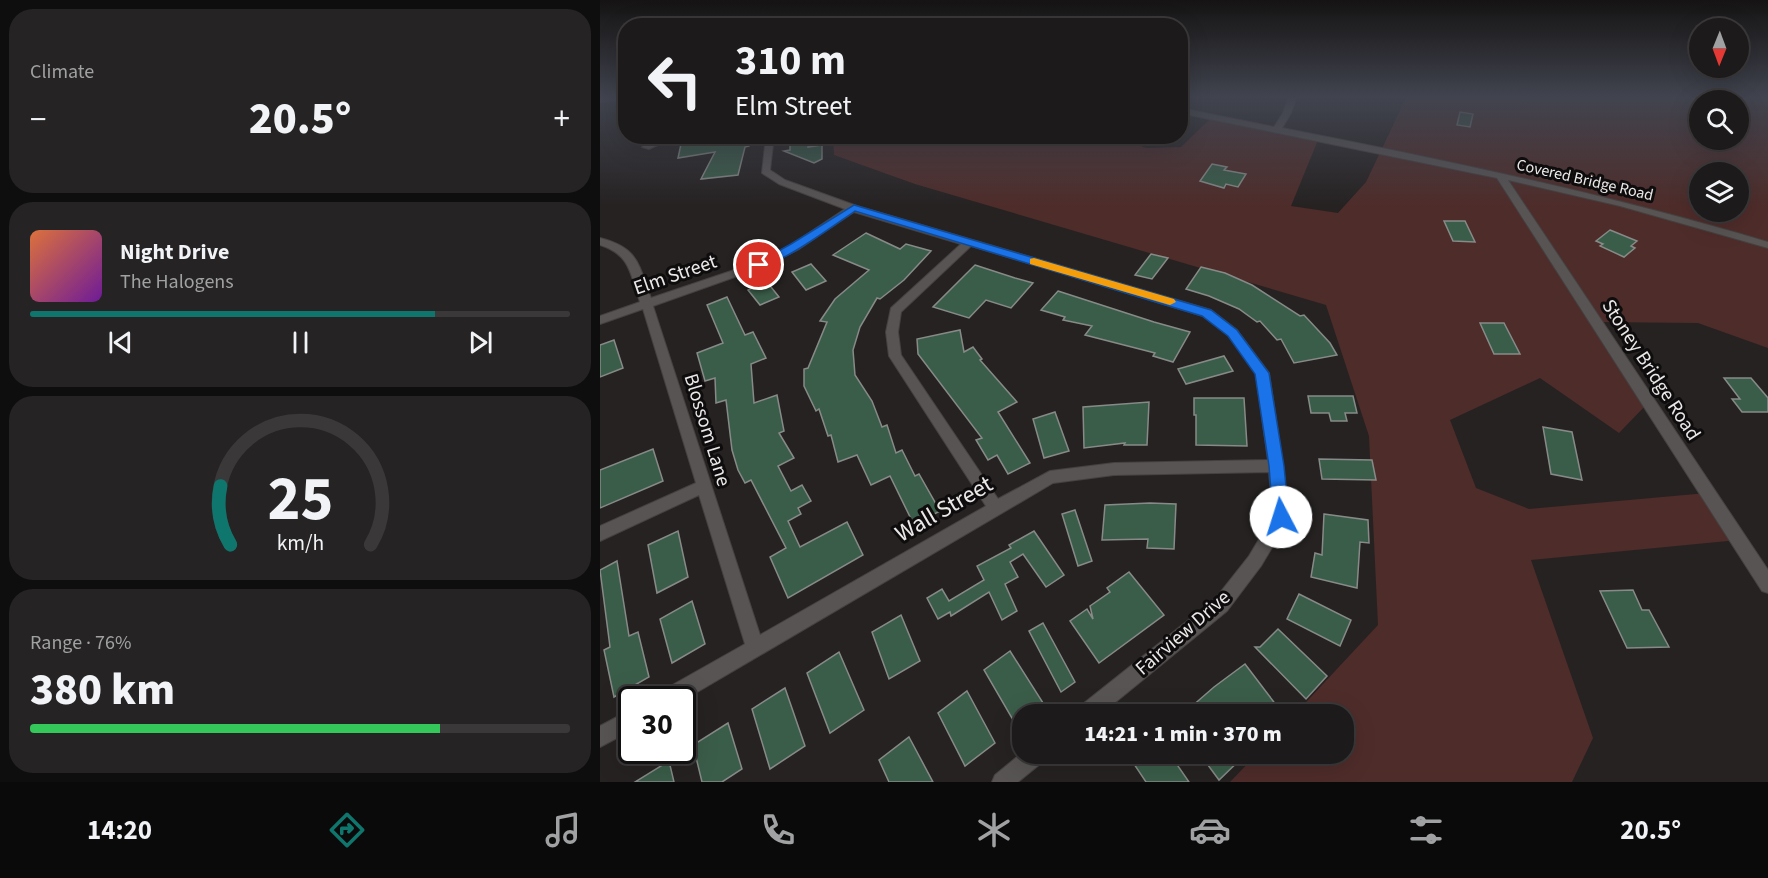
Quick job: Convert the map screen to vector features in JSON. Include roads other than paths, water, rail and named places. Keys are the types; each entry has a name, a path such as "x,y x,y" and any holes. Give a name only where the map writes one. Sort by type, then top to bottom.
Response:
{"street":[{"name":"Covered Bridge Road","path":"1288,132 1586,194 1672,216 1768,245"},
{"path":"646,147 652,144"},
{"name":"Fairview Drive","path":"769,144 765,171 782,182 854,208 1207,313 1233,333 1262,373 1281,517 1255,561 1221,605 1098,704"},
{"name":"Stoney Bridge Road","path":"1501,176 1768,585"},
{"name":"Elm Street","path":"600,320 759,265 795,247 854,208"},
{"name":"Blossom Lane","path":"600,241 618,247 629,256 647,304 755,648"},
{"path":"969,242 895,311 892,332 895,356 996,509"},
{"name":"Wall Street","path":"689,686 1050,477 1114,469 1276,466"},
{"path":"600,534 704,486"},
{"path":"600,737 618,727"},
{"path":"1002,782 1024,764"}]}
